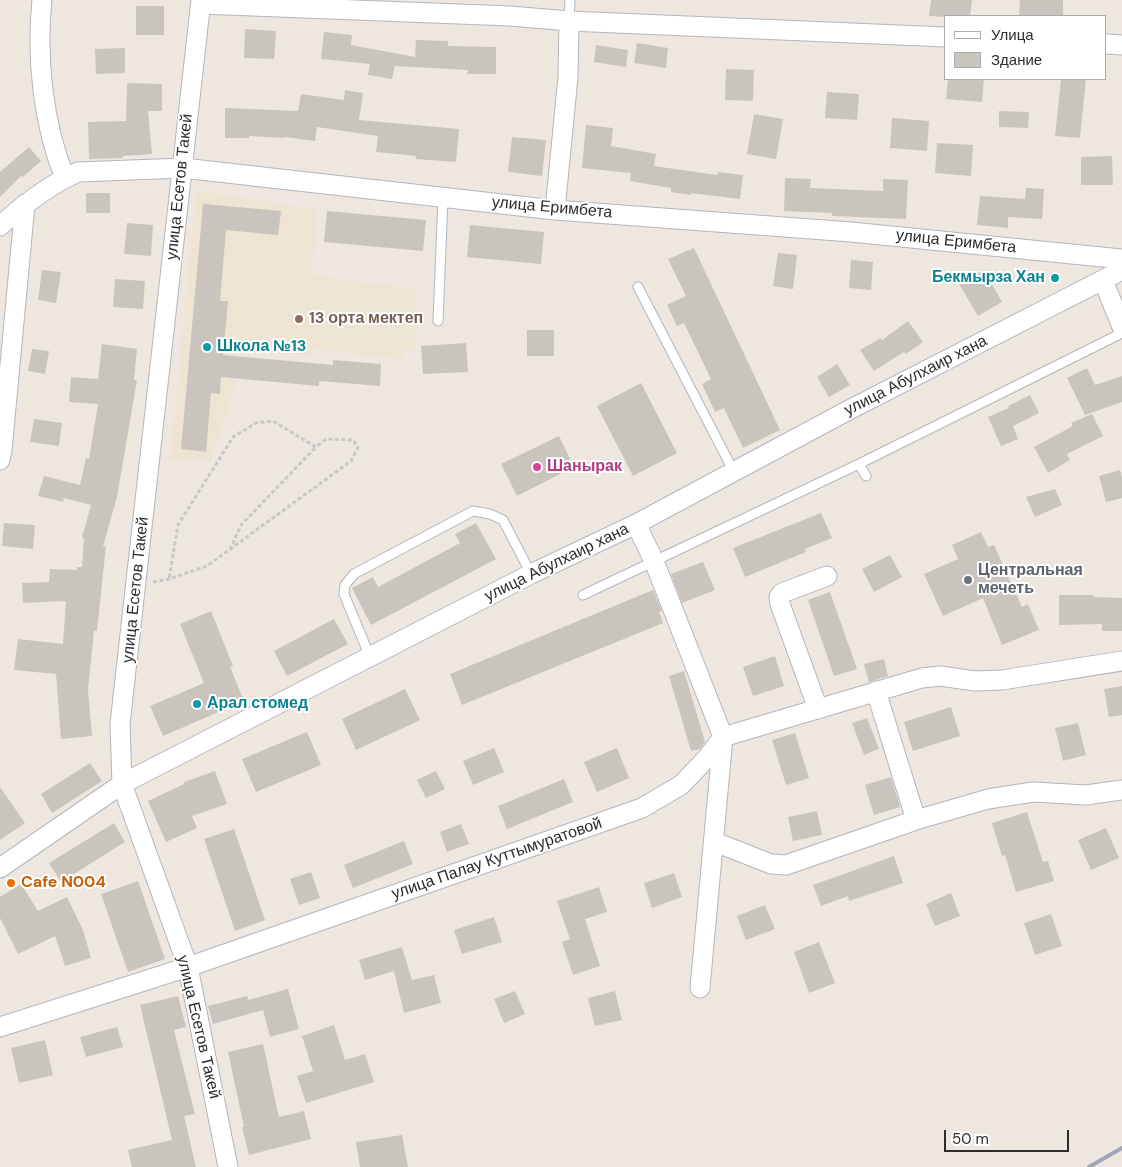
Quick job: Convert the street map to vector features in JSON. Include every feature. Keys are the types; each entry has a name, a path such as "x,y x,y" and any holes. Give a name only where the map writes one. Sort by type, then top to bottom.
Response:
{"street":[{"path":"42,0 39,26 40,74 57,160 64,178"},
{"path":"201,2 510,16 569,21 944,37"},
{"name":"улица Есетов Такей","path":"201,2 120,724 122,784 188,968 228,1167"},
{"path":"555,210 568,77 569,21"},
{"path":"1107,44 1122,45"},
{"name":"улица Еримбета","path":"0,226 25,204 64,178 78,172 183,168 555,210 851,232 1122,259"},
{"path":"1,453 25,204"},
{"name":"улица Абулхаир хана","path":"0,868 122,784 532,574 636,524 847,411 1122,270"},
{"path":"1103,280 1122,327"},
{"path":"636,524 654,561 724,737 700,988"},
{"path":"818,708 779,597 782,593 827,576"},
{"path":"724,737 922,678 940,676 975,681 1002,680 1122,661"},
{"path":"876,691 916,820"},
{"name":"улица Палау Куттымуратовой","path":"0,1027 188,968 642,808 681,785 724,737"},
{"path":"715,842 771,864 786,865 916,820 988,799 1033,792 1086,795 1122,790"}],"lane":[{"path":"569,21 570,0"},
{"path":"438,321 443,198"},
{"path":"638,287 734,472"},
{"path":"583,595 859,464 1122,333"},
{"path":"859,464 866,476"},
{"path":"370,657 344,594 345,585 354,574 473,511 490,514 502,520 532,574"}],"path":[{"path":"169,579 178,525 233,436 256,423 273,421 316,447"},
{"path":"145,583 169,579 208,566 351,461 358,448 352,440 326,439 316,447 241,525 229,550"}],"shaded area":[{"name":"13 орта мектеп","path":"196,190 317,210 312,275 415,289 415,351 404,349 402,359 314,349 311,355 238,352 233,394 211,460 170,461"}],"building":[{"path":"931,0 972,0 970,15 929,16"},
{"path":"1020,0 1063,0 1063,15 1019,15"},
{"path":"136,6 164,6 164,35 136,35"},
{"path":"245,29 276,31 274,59 244,58"},
{"path":"324,32 352,35 351,45 415,57 416,40 448,41 448,46 496,47 496,74 467,74 468,70 395,66 392,79 368,75 370,64 321,59"},
{"path":"637,43 668,48 666,68 634,63"},
{"path":"596,45 628,50 626,67 594,62"},
{"path":"125,48 125,73 96,74 95,49"},
{"path":"726,69 754,70 753,101 725,100"},
{"path":"948,80 984,80 982,102 946,99"},
{"path":"1061,80 1086,80 1080,138 1055,136"},
{"path":"127,83 162,84 162,111 148,111 152,154 123,156 123,158 89,159 88,122 126,121"},
{"path":"345,90 363,93 359,120 459,129 456,162 416,159 416,156 376,152 378,136 317,127 315,141 285,137 249,136 249,138 225,138 225,108 298,111 301,94 344,100"},
{"path":"827,92 859,94 857,120 825,118"},
{"path":"999,111 1029,112 1028,128 999,127"},
{"path":"754,114 783,119 776,159 747,154"},
{"path":"892,118 929,121 927,151 890,148"},
{"path":"586,125 613,128 611,146 656,154 654,166 717,175 718,172 743,175 740,199 671,192 671,188 630,181 631,173 582,168"},
{"path":"512,137 546,140 542,176 508,172"},
{"path":"937,143 973,145 971,176 935,173"},
{"path":"29,147 41,161 23,177 21,176 0,197 0,172"},
{"path":"1112,156 1113,185 1081,185 1081,157"},
{"path":"785,178 811,179 810,188 883,191 883,179 908,180 906,219 832,216 832,213 784,211"},
{"path":"1026,188 1044,189 1042,219 1008,217 1008,228 977,225 980,196 1025,199"},
{"path":"86,193 110,193 110,213 86,213"},
{"name":"Школа №13","path":"203,204 281,211 278,235 226,230 220,301 228,301 223,355 333,365 333,360 381,364 380,386 319,381 319,386 221,377 220,394 211,393 206,452 181,449"},
{"path":"327,211 426,220 423,251 324,242"},
{"path":"127,223 153,225 151,256 124,254"},
{"path":"470,225 544,232 541,264 467,257"},
{"path":"694,248 780,430 743,448 724,408 715,412 702,384 711,379 684,323 677,326 667,305 686,296 668,259"},
{"path":"778,253 797,255 793,289 773,286"},
{"path":"851,260 873,262 871,290 849,288"},
{"path":"42,270 61,272 56,303 38,300"},
{"path":"984,270 1002,302 978,316 959,284"},
{"path":"115,279 145,281 143,309 113,307"},
{"path":"908,321 923,342 906,354 904,352 874,371 860,350 881,338 882,340"},
{"path":"527,330 554,330 554,356 527,356"},
{"path":"466,343 468,372 423,374 421,346"},
{"path":"102,344 137,349 134,380 137,380 117,497 103,546 106,546 97,631 94,631 88,690 92,736 61,739 56,674 14,670 18,639 63,644 66,601 23,603 22,583 49,582 50,569 77,570 77,567 82,567 84,538 82,537 91,505 64,498 63,502 38,496 44,476 80,485 86,458 89,459 98,404 69,402 71,377 98,379"},
{"path":"32,349 49,351 45,374 28,371"},
{"path":"837,364 850,385 829,397 817,377"},
{"path":"1087,368 1095,385 1122,376 1122,402 1085,415 1067,378"},
{"path":"641,383 677,453 633,476 597,406"},
{"path":"1030,395 1039,413 1013,426 1018,439 1001,446 988,417 1009,408 1008,406"},
{"path":"1092,414 1103,436 1067,454 1070,460 1048,473 1034,447 1073,426 1071,423"},
{"path":"34,419 62,423 59,446 30,442"},
{"path":"559,436 574,467 517,496 501,464"},
{"path":"1120,470 1122,498 1106,502 1099,476"},
{"path":"1055,489 1062,505 1035,517 1026,497"},
{"path":"821,513 832,538 805,549 806,552 745,577 733,548"},
{"path":"4,523 35,525 33,549 2,546"},
{"path":"476,523 496,559 371,625 352,588 373,577 378,587 460,543 455,534"},
{"name":"Центральная мечеть","path":"981,532 988,547 994,545 1022,607 1028,604 1039,630 1002,645 983,598 943,616 924,574 958,559 952,545"},
{"path":"890,555 902,577 874,592 862,569"},
{"path":"703,562 715,590 682,603 671,574"},
{"path":"653,590 662,611 659,612 663,623 462,705 450,674"},
{"path":"830,592 857,669 834,676 808,600"},
{"path":"1059,595 1094,595 1094,597 1122,598 1122,631 1102,631 1102,624 1059,625"},
{"path":"211,611 233,666 230,667 244,701 163,736 150,706 204,683 180,624"},
{"path":"334,619 348,644 287,676 274,651"},
{"path":"775,656 784,686 753,696 743,667"},
{"path":"884,659 888,676 869,682 864,664"},
{"path":"684,671 705,742 700,749 691,751 669,676"},
{"path":"1122,686 1122,715 1109,717 1104,689"},
{"path":"405,689 420,720 356,750 342,719"},
{"path":"951,707 960,736 913,751 904,722"},
{"path":"867,718 879,749 864,755 852,723"},
{"path":"1078,723 1086,755 1063,761 1055,728"},
{"path":"307,732 321,765 256,792 242,759"},
{"path":"795,733 809,778 786,785 772,740"},
{"path":"494,748 504,772 473,785 463,761"},
{"path":"617,748 629,778 597,792 584,762"},
{"path":"90,763 102,781 52,813 41,794"},
{"path":"215,771 227,804 192,816 197,828 166,842 148,801 184,784 184,782"},
{"path":"436,771 445,789 426,798 417,780"},
{"path":"891,777 900,807 874,815 865,785"},
{"path":"564,779 573,802 507,829 498,806"},
{"path":"0,787 25,823 0,840"},
{"path":"817,811 822,835 793,841 788,817"},
{"path":"1027,812 1043,862 1048,861 1054,881 1016,892 1005,855 1002,856 992,823"},
{"path":"114,823 125,842 61,882 49,863"},
{"path":"461,824 469,844 447,852 440,832"},
{"path":"1106,828 1119,858 1091,870 1078,840"},
{"path":"234,829 265,920 235,931 204,839"},
{"path":"404,841 413,864 353,888 344,865"},
{"path":"894,856 903,883 849,901 848,896 821,906 813,885"},
{"path":"311,872 320,898 299,905 290,879"},
{"path":"674,873 682,897 652,908 644,883"},
{"path":"138,881 165,959 128,972 101,894"},
{"path":"21,884 38,911 67,897 83,930 91,958 65,966 55,936 18,954 0,918 0,897"},
{"path":"599,887 607,912 585,919 600,966 573,975 562,942 570,939 557,901"},
{"path":"951,893 960,916 935,926 926,904"},
{"path":"765,905 775,929 746,940 737,916"},
{"path":"1051,914 1062,946 1035,955 1024,923"},
{"path":"494,917 502,942 462,954 454,930"},
{"path":"819,942 835,983 809,993 794,952"},
{"path":"402,947 412,980 434,975 441,1003 404,1013 394,971 365,980 359,960"},
{"path":"288,989 299,1029 270,1037 263,1010 213,1024 208,1006 247,996 248,1000"},
{"path":"515,991 525,1014 504,1023 494,999"},
{"path":"615,991 622,1020 595,1026 588,998"},
{"path":"178,996 186,1027 174,1030 195,1114 184,1116 196,1167 132,1167 128,1150 172,1140 140,1005"},
{"path":"334,1025 345,1060 365,1054 374,1082 306,1103 297,1076 313,1071 302,1036"},
{"path":"117,1027 123,1047 86,1057 80,1037"},
{"path":"45,1040 53,1075 19,1083 11,1048"},
{"path":"263,1044 279,1117 304,1111 311,1139 249,1155 228,1052"},
{"path":"402,1135 408,1167 360,1167 356,1142"}],"railway":[{"path":"1089,1167 1122,1148"}],"place":[{"name":"Бекмырза Хан","path":"1055,278"},
{"name":"13 орта мектеп","path":"299,319"},
{"name":"Школа №13","path":"207,347"},
{"name":"Шанырак","path":"537,467"},
{"name":"Центральная мечеть","path":"968,580"},
{"name":"Арал стомед","path":"197,704"},
{"name":"Cafe N004","path":"11,883"}]}
